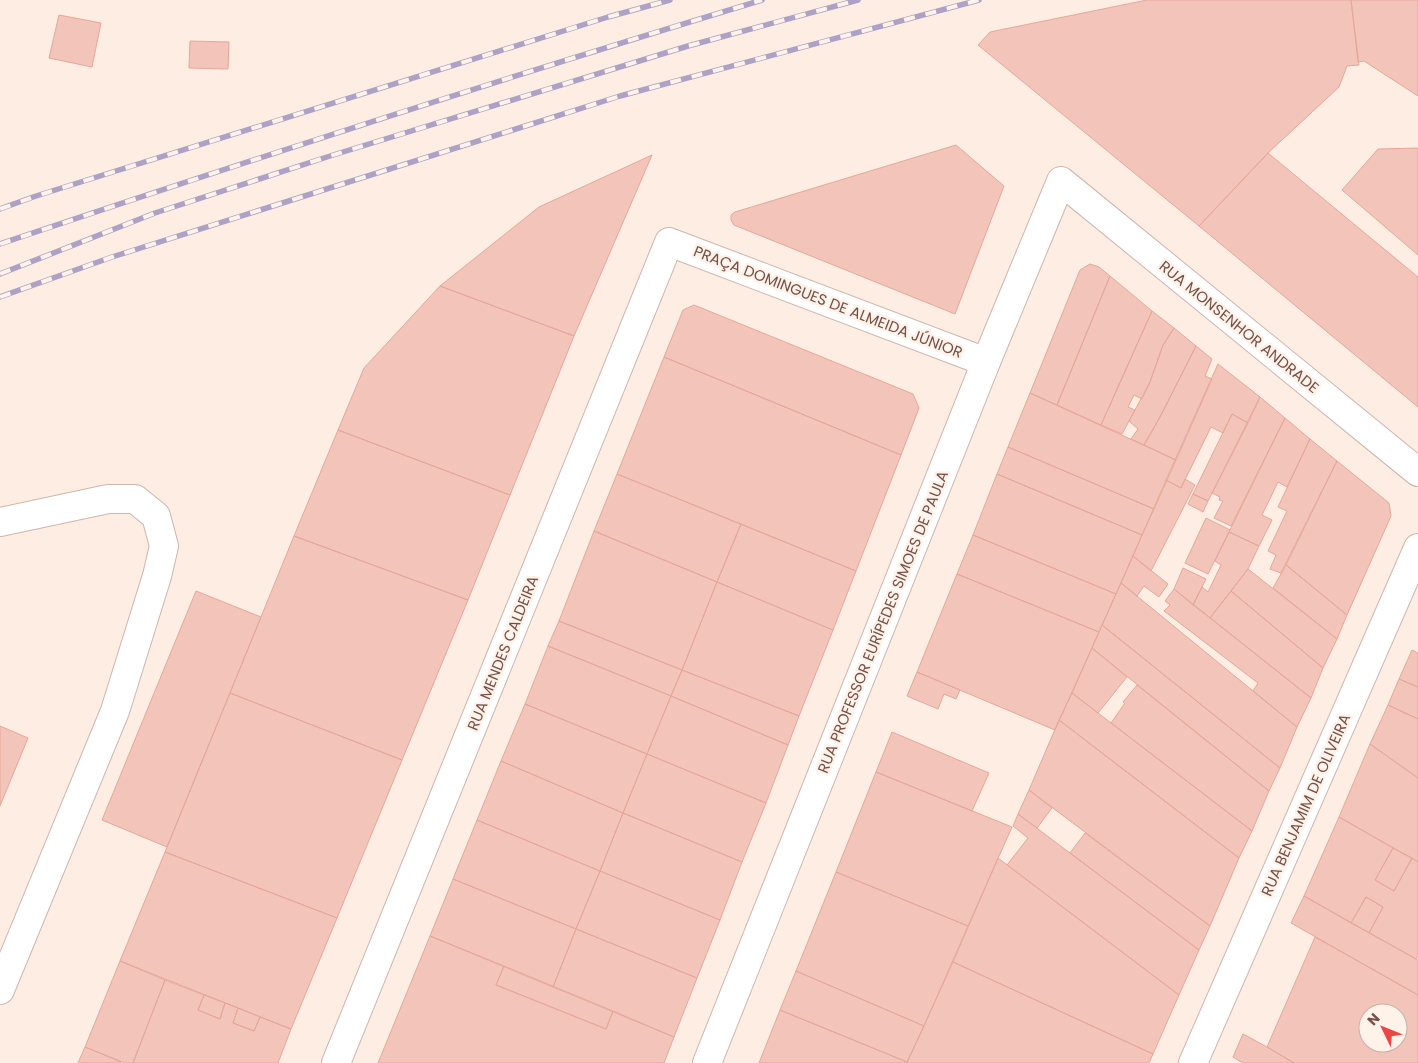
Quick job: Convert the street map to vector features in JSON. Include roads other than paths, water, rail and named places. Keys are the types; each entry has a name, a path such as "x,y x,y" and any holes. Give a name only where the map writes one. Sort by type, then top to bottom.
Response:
{"street":[{"name":"RUA PROFESSOR EURÍPEDES SIMOES DE PAULA","path":"707,1063 986,362 1061,182"},
{"name":"RUA MONSENHOR ANDRADE","path":"1061,182 1418,472"},
{"name":"PRAÇA DOMINGUES DE ALMEIDA JÚNIOR","path":"669,242 986,362"},
{"name":"RUA MENDES CALDEIRA","path":"336,1063 669,242"},
{"path":"0,522 108,499 135,499 156,516 164,546 115,711 0,990"},
{"name":"RUA BENJAMIM DE OLIVEIRA","path":"1194,1063 1418,548"}],"railway":[{"path":"0,209 36,196 608,17 670,0"},
{"path":"0,244 380,119 762,0"},
{"path":"0,274 155,213 330,156 688,46 858,0"},
{"path":"0,297 112,257 620,96 979,0"}]}
